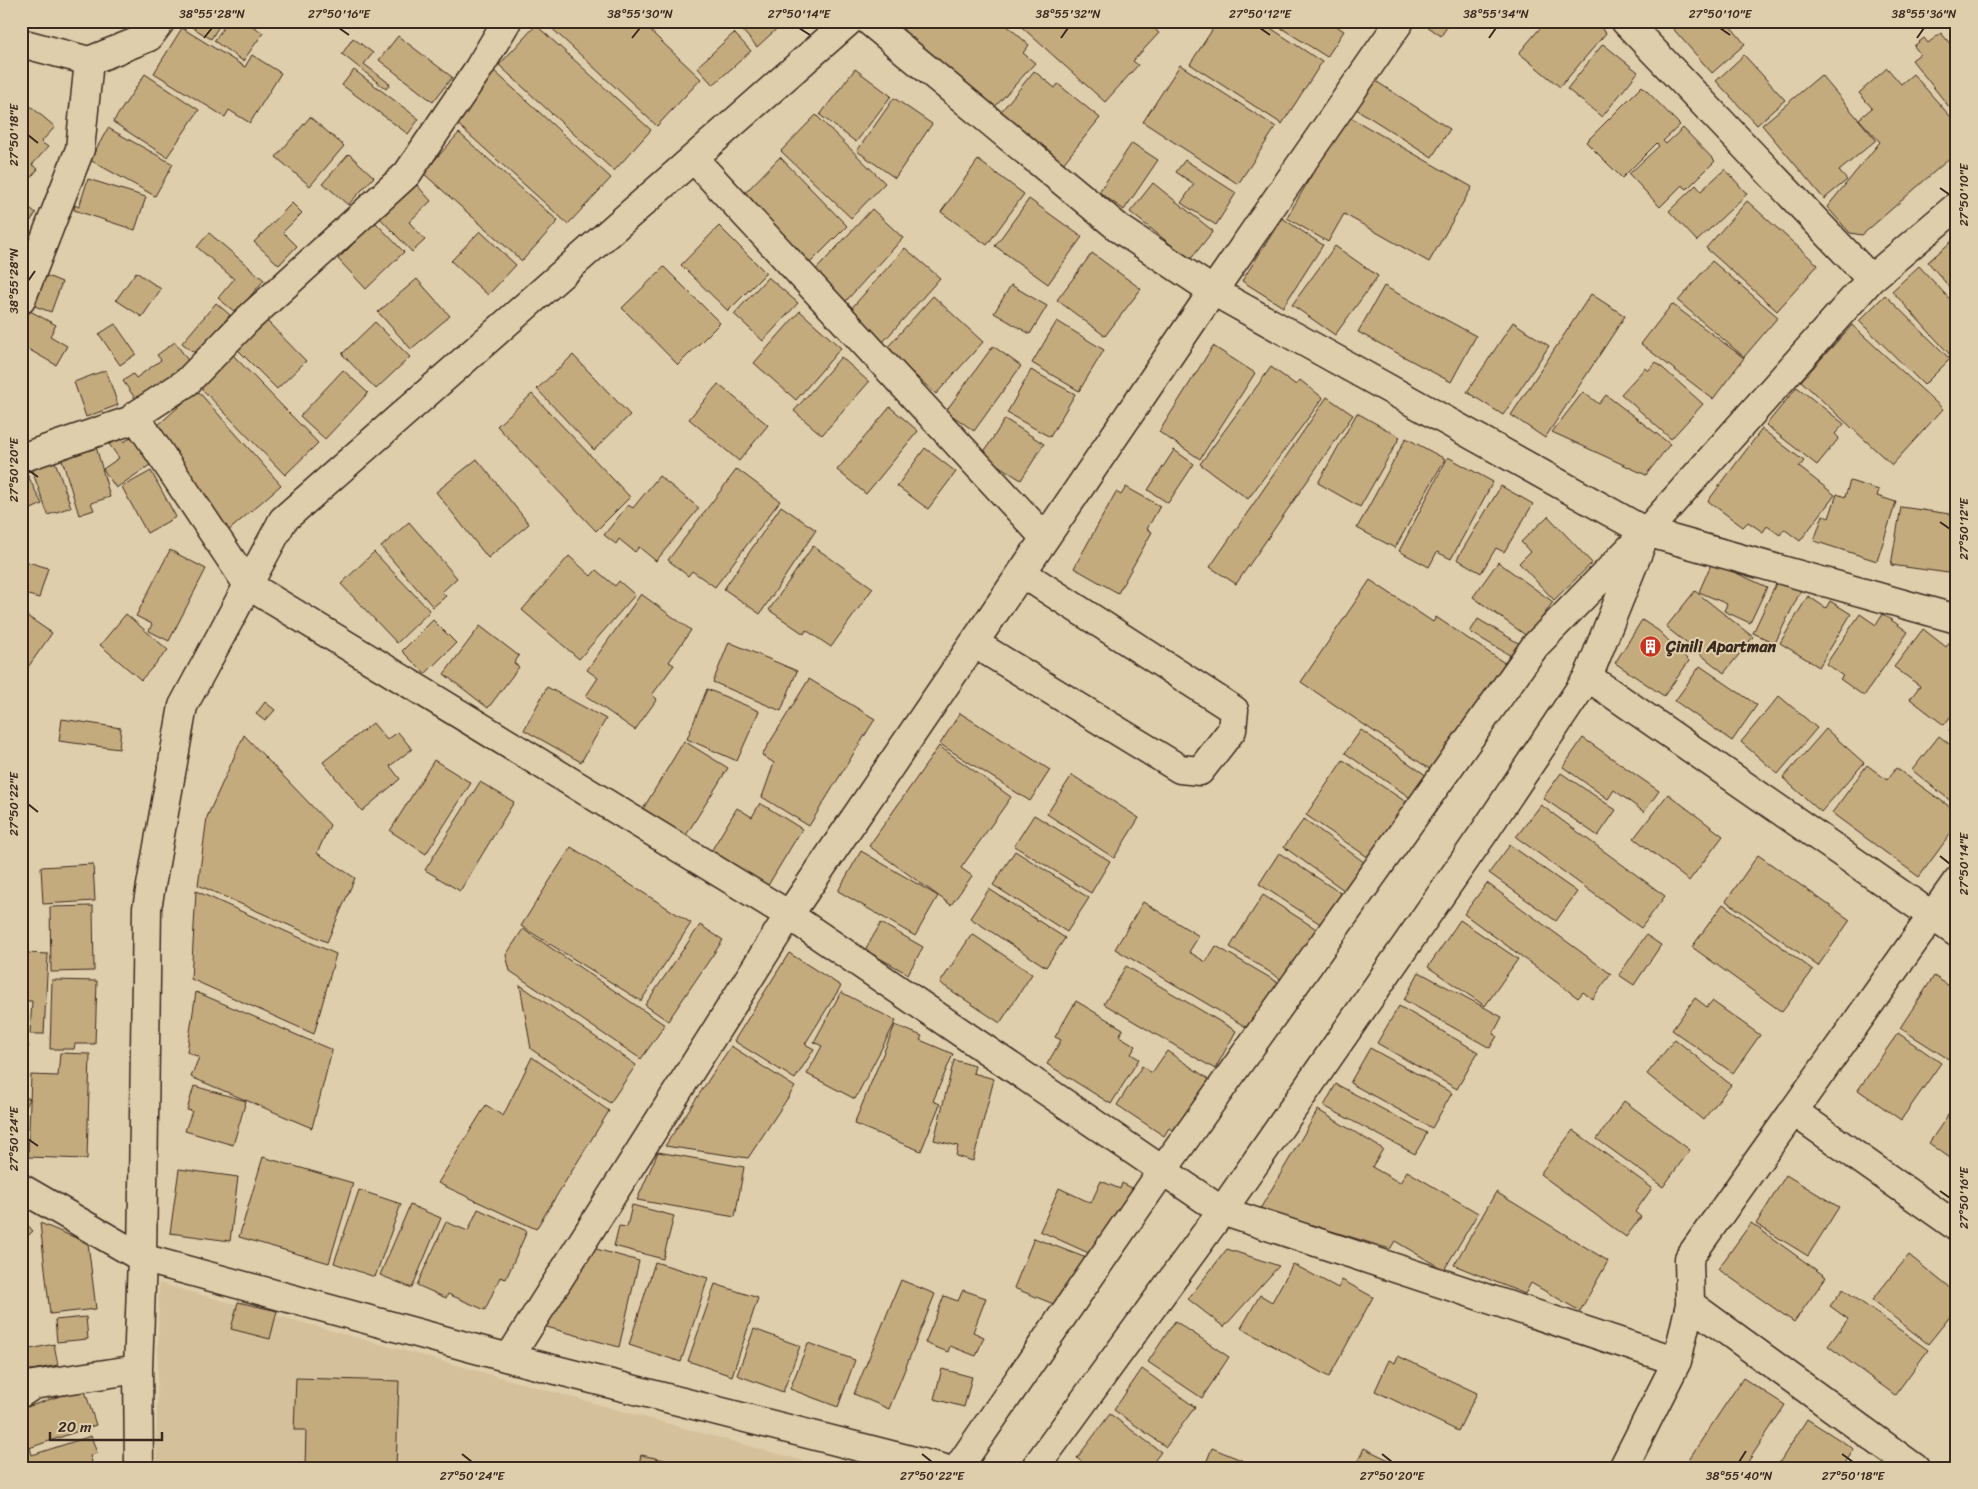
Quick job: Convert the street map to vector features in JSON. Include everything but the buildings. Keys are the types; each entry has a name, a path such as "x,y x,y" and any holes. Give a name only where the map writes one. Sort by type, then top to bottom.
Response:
{"street":[{"path":"21,43 89,60 149,37 161,21"},
{"path":"21,458 132,420 135,416 187,382 247,320 407,174 479,68 507,21"},
{"path":"509,1358 789,915 1213,291 1400,21"},
{"path":"1625,21 1871,279"},
{"path":"139,1468 138,1369 142,1258 147,908 183,706 283,520 851,22 1120,228 1213,291 1646,532 1957,619"},
{"path":"21,300 80,149 89,60"},
{"path":"694,159 1045,538"},
{"path":"958,1468 1163,1170 1535,646 1646,532 1871,279 1957,206"},
{"path":"135,416 248,585 789,915 1222,1211 1677,1361"},
{"path":"1035,1468 1222,1211 1485,831 1588,677 1646,532"},
{"path":"974,643 1180,769 1200,771 1232,730 1234,710 1022,573"},
{"path":"1588,677 1957,933"},
{"path":"1623,1468 1677,1361 1690,1304 1689,1258 1957,881"},
{"path":"1794,1111 1957,1227"},
{"path":"21,1188 142,1258 509,1358 942,1468"},
{"path":"1690,1304 1915,1468"},
{"path":"21,1393 33,1385 138,1369"}],"shaded area":[{"path":"159,1283 829,1468 156,1468"}],"place":[{"name":"Çinili Apartman","path":"1650,646"}]}
